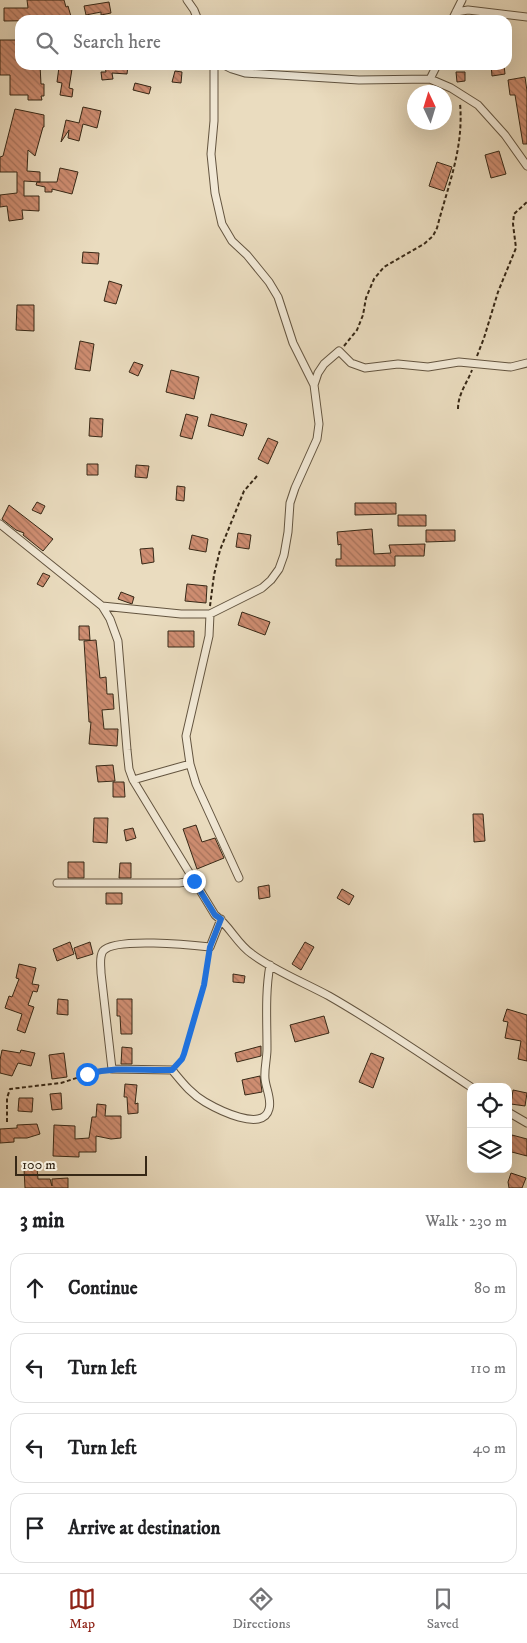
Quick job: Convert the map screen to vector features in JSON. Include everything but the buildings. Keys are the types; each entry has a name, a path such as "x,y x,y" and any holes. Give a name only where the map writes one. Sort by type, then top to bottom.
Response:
{"street":[{"path":"187,0 196,15"},
{"path":"454,15 461,1 468,10"},
{"path":"456,12 468,10 510,15"},
{"path":"512,15 527,17"},
{"path":"102,606 181,614 210,614 262,588 279,569 284,555 288,532 290,503 317,439 319,424 314,385 293,343 278,297 269,282 247,255 232,241 222,224 211,154 214,121 214,70"},
{"path":"236,70 359,80 430,79 472,100 505,135 527,166"},
{"path":"430,79 434,70"},
{"path":"314,385 318,373 324,364 339,351 351,363 365,368 398,364 428,368 459,362 511,367 527,363"},
{"path":"0,524 102,606 110,619 118,641 129,769 133,780 215,915 221,919 235,938 251,954 351,1009 467,1084"},
{"path":"210,614 208,636 186,736 190,764 196,784 239,878"},
{"path":"133,780 190,764"},
{"path":"57,883 179,883 194,881"},
{"path":"221,919 210,947 185,944 120,943 103,951 100,958 112,1069 172,1070 188,1089 204,1102 239,1118 252,1120 266,1115 270,1110 265,1080 267,1049 266,1000 270,965"},
{"path":"512,1114 527,1123"}],"path":[{"path":"339,351 357,330 363,315 366,298 374,279 384,267 424,244 433,236 437,228 456,164 462,120 459,92"},
{"path":"458,408 458,399 468,380 484,338 498,292 516,248 513,224 514,214 527,202"},
{"path":"210,614 214,575 220,550 244,491 257,476"},
{"path":"172,1070 184,1054 204,985 210,947"},
{"path":"7,1122 7,1098 10,1089 61,1083 87,1074 112,1069"}],"route":[{"path":"87,1074 104,1069 118,1068 172,1070 182,1059 204,985 210,947 221,919 215,915 194,881"}]}
